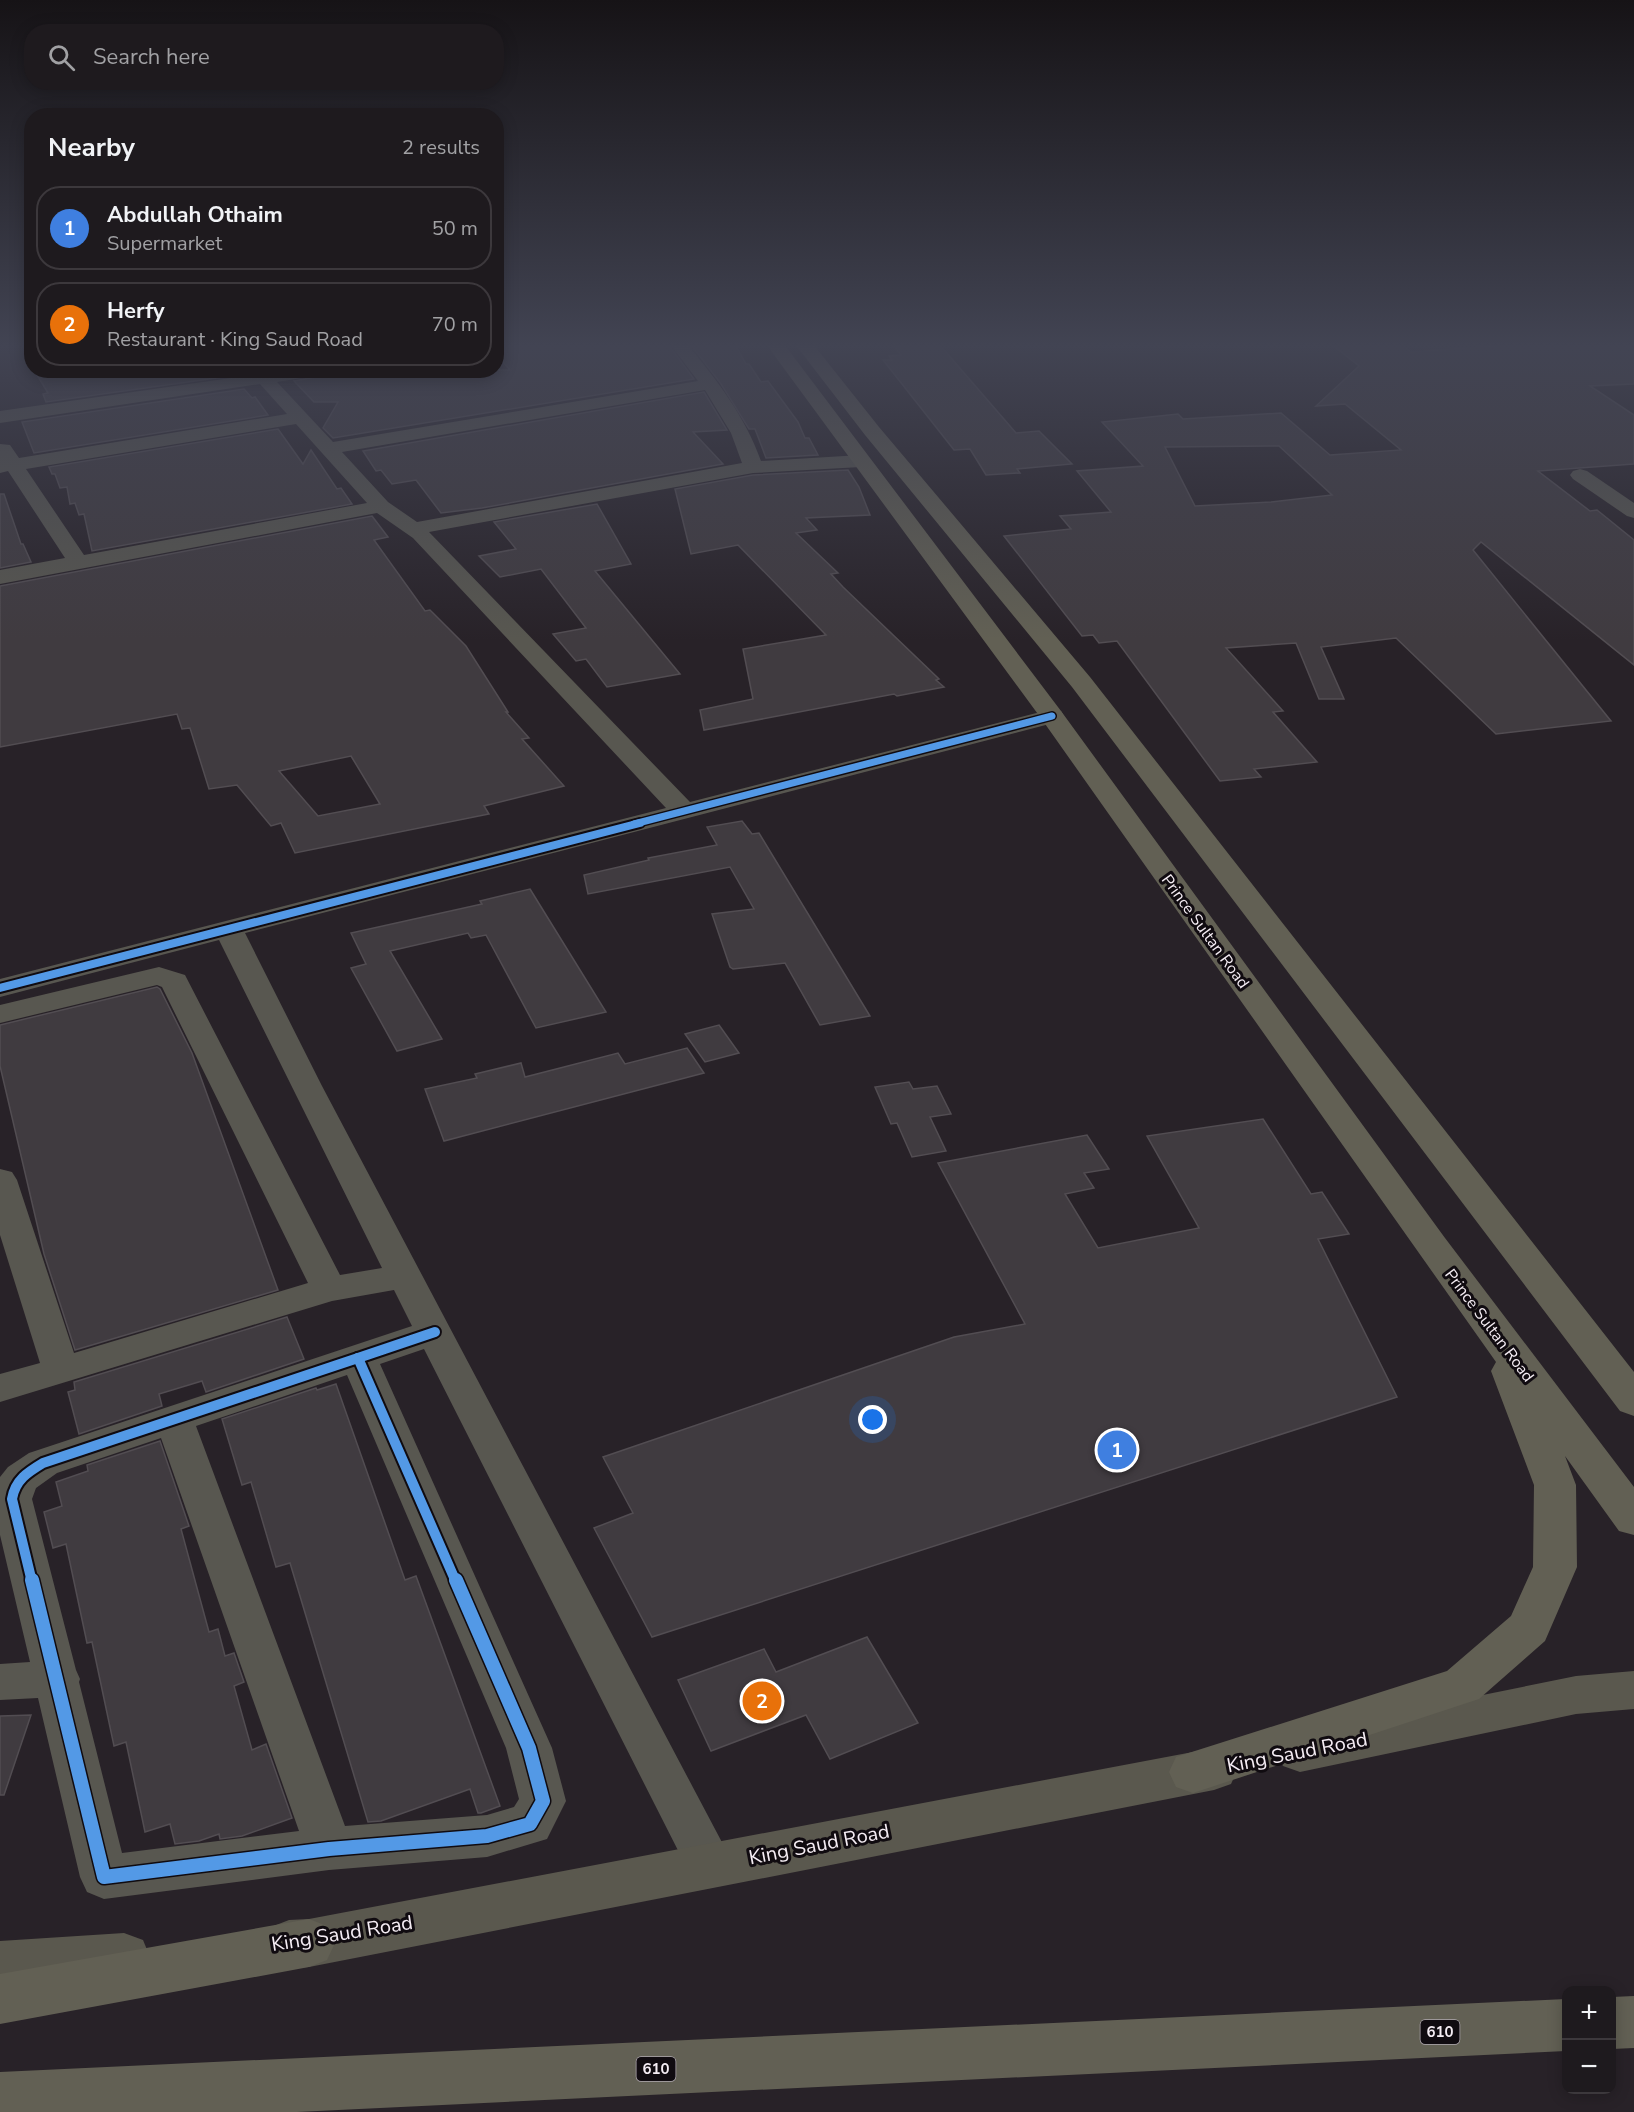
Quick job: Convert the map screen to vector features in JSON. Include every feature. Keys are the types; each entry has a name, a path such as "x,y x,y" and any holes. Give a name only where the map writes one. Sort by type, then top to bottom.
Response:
{"main road":[{"name":"Prince Sultan Road","path":"847,443 1052,716 1496,1333 1634,1519"},
{"path":"882,443 1081,682 1634,1401"},
{"path":"991,637 1017,646 1057,685 1081,682"},
{"path":"1193,1773 1463,1685 1529,1628 1555,1568 1555,1485 1496,1333"},
{"name":"King Saud Road","path":"0,1966 309,1943 1193,1773 1576,1695 1634,1690"},
{"path":"0,1999 309,1943"},
{"path":"1616,2023 1634,2022"},
{"name":"610","path":"0,2099 1562,2025"}],"street":[{"path":"7,466 150,443"},
{"path":"322,443 381,506 412,529 684,811"},
{"path":"328,449 366,443"},
{"path":"743,443 753,467"},
{"path":"0,445 7,466 79,563"},
{"path":"412,529 753,467 861,461"},
{"path":"1580,475 1629,506"},
{"path":"0,577 381,506"},
{"path":"0,988 1052,716"},
{"path":"0,965 115,939 228,929"},
{"path":"228,929 710,1865"},
{"path":"0,1014 159,976 174,981 329,1289"},
{"path":"0,1180 61,1371"},
{"path":"0,1388 329,1289 405,1276"},
{"path":"358,1357 529,1748 543,1801 530,1824 487,1836 329,1849 104,1877 58,1679 12,1499 13,1487 20,1477 43,1463 358,1357 435,1332"},
{"path":"174,1419 329,1849"},
{"path":"0,1682 58,1679"}],"building":[{"path":"30,443 98,443 34,453"},
{"path":"196,443 288,443 303,464 311,450 337,489 341,488 352,504 92,551 84,514 79,515 75,503 70,504 67,487 60,488 55,474 52,474 49,467"},
{"path":"412,443 703,443 723,464 482,508 441,513 416,480 392,484 381,470 376,471 363,451"},
{"path":"760,443 811,443 818,455 766,458"},
{"path":"948,443 1051,443 1072,464 1017,469 1020,473 986,475 970,449 954,450"},
{"path":"1121,443 1315,443 1330,455 1401,450 1392,443 1634,443 1634,464 1538,471 1590,511 1597,510 1634,540 1634,665 1481,542 1473,550 1611,721 1496,734 1396,638 1321,647 1344,699 1319,699 1296,643 1226,648 1283,711 1273,712 1317,762 1254,769 1261,777 1220,781 1117,641 1099,643 1093,635 1082,636 1004,536 1071,529 1060,516 1111,512 1077,471 1143,466","holes":["1279,446 1332,495 1271,502 1195,506 1165,447"]},
{"path":"848,470 859,487 870,515 806,518 817,530 796,533 838,573 831,574 843,587 939,679 936,680 944,687 897,696 894,694 704,730 700,710 753,699 743,649 826,635 738,545 691,554 675,489 753,475"},
{"path":"0,494 4,494 21,544 31,562 0,568"},
{"path":"597,504 631,564 595,571 680,674 607,687 586,659 576,661 553,634 586,628 541,569 500,577 479,556 516,549 494,522"},
{"path":"372,516 388,537 374,540 425,611 430,610 466,646 508,712 506,712 529,738 522,739 564,786 484,806 489,814 295,853 281,823 271,826 237,785 209,789 190,728 182,729 177,714 0,747 0,586","holes":["351,756 380,804 318,816 279,771"]},
{"path":"742,821 752,834 759,833 870,1016 820,1025 785,963 733,969 730,967 712,914 754,909 730,867 588,894 584,875 649,860 648,858 717,845 707,827"},
{"path":"530,889 606,1012 536,1028 486,935 471,938 468,933 390,951 442,1039 397,1051 351,968 366,964 351,933 482,904 480,901"},
{"path":"157,987 192,1053 278,1290 75,1350 44,1254 0,1066 0,1025"},
{"path":"719,1025 739,1053 705,1062 685,1034"},
{"path":"687,1048 704,1073 444,1141 425,1089 477,1078 475,1074 521,1063 525,1077 618,1053 625,1064"},
{"path":"909,1082 913,1089 937,1086 951,1114 930,1117 946,1151 912,1157 897,1123 891,1124 875,1087"},
{"path":"1263,1119 1311,1194 1322,1192 1349,1234 1318,1239 1397,1397 652,1637 594,1528 633,1513 603,1457 954,1337 1025,1324 938,1163 1087,1135 1109,1169 1084,1173 1094,1188 1065,1194 1098,1248 1199,1228 1147,1136"},
{"path":"287,1317 304,1359 206,1392 202,1381 159,1394 162,1406 79,1434 68,1392 75,1390 74,1382"},
{"path":"336,1384 405,1580 416,1576 500,1806 481,1813 478,1813 470,1789 381,1821 368,1822 290,1563 276,1567 251,1482 242,1485 222,1419 316,1388 317,1390"},
{"path":"160,1441 189,1526 181,1529 209,1632 218,1629 225,1656 234,1653 244,1682 234,1686 252,1750 266,1744 292,1818 242,1836 220,1839 219,1834 199,1841 175,1844 170,1824 145,1832 126,1742 114,1746 92,1642 87,1643 66,1544 53,1548 44,1512 62,1506 56,1482 88,1471 87,1465"},
{"path":"867,1637 918,1723 830,1759 806,1715 711,1751 678,1680 764,1649 776,1672"},
{"path":"31,1715 4,1795 0,1795 0,1716"}],"cycle path":[{"path":"0,988 1052,716"},
{"path":"358,1357 529,1748 543,1801 530,1824 487,1836 329,1849 104,1877 12,1499 18,1481 43,1463 435,1332"}],"place":[{"name":"Abdullah Othaim","path":"1117,1450"},
{"name":"Herfy","path":"762,1701"}]}
